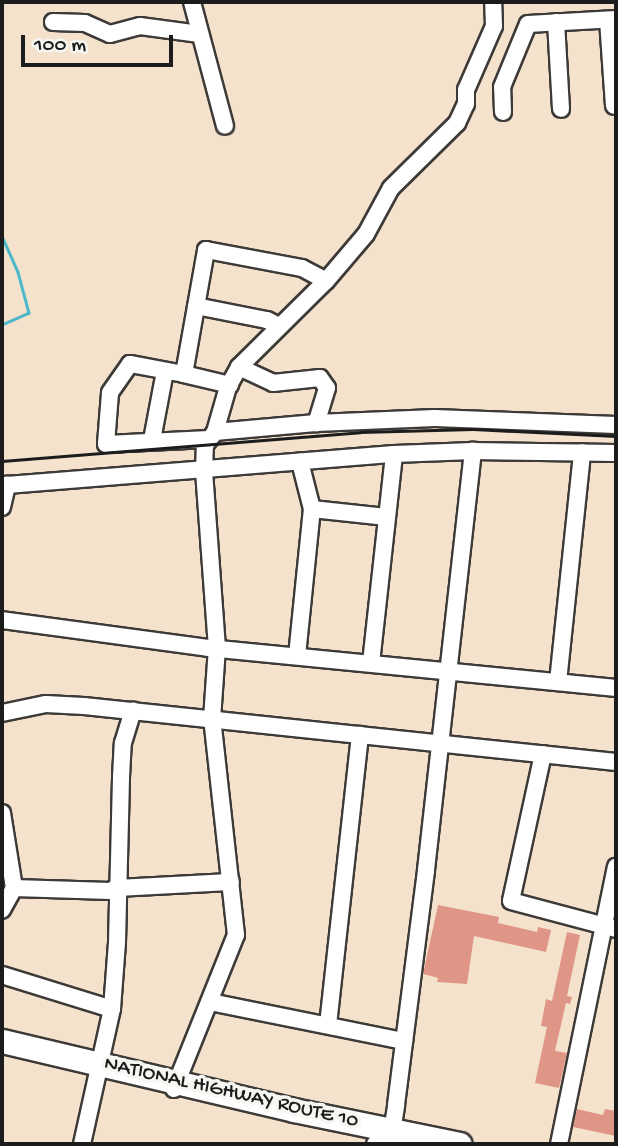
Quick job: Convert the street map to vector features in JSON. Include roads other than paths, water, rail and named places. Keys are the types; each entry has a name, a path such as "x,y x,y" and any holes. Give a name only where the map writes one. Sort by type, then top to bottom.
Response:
{"highway":[{"name":"NATIONAL HIGHWAY ROUTE 10","path":"2,1041 100,1070"},
{"name":"NATIONAL HIGHWAY ROUTE 10","path":"2,1054 100,1070 294,1110 417,1144"},
{"name":"NATIONAL HIGHWAY ROUTE 10","path":"386,1137 460,1144"}],"street":[{"path":"192,2 225,126"},
{"path":"175,1086 236,934 212,719 217,648 204,471 205,445 212,436 239,367 326,281 366,234 391,188 457,123 466,104 466,90 494,26 496,15 493,2"},
{"path":"503,112 502,87 528,24 612,19 614,106"},
{"path":"53,22 85,23 110,34 140,26 199,34"},
{"path":"556,22 561,109"},
{"path":"184,374 206,250 302,268 326,281"},
{"path":"196,306 267,320 279,326"},
{"path":"230,385 130,364 110,393 106,444 212,436 316,423 435,418 616,425"},
{"path":"239,367 273,383 320,378 327,388 316,423"},
{"path":"152,440 165,371"},
{"path":"2,507 7,485 394,454 473,451 616,453"},
{"path":"386,1137 404,1041 441,744 473,451"},
{"path":"558,682 582,452"},
{"path":"370,663 394,454"},
{"path":"298,656 312,509 300,462"},
{"path":"312,509 387,517"},
{"path":"2,620 217,648 616,688"},
{"path":"2,713 46,704 133,710 616,762"},
{"path":"82,1144 112,1009 117,942 116,888 123,743 133,710"},
{"path":"328,1025 359,735"},
{"path":"543,754 511,901 610,928"},
{"path":"2,813 14,888 2,910"},
{"path":"558,1144 610,928 616,867"},
{"path":"14,888 110,891 116,888 231,882"},
{"path":"2,975 112,1009"},
{"path":"210,1002 404,1041"}],"waterway":[{"path":"2,236 18,272 29,313 2,325"}],"railway":[{"path":"2,461 360,432 473,429 616,436"}]}
